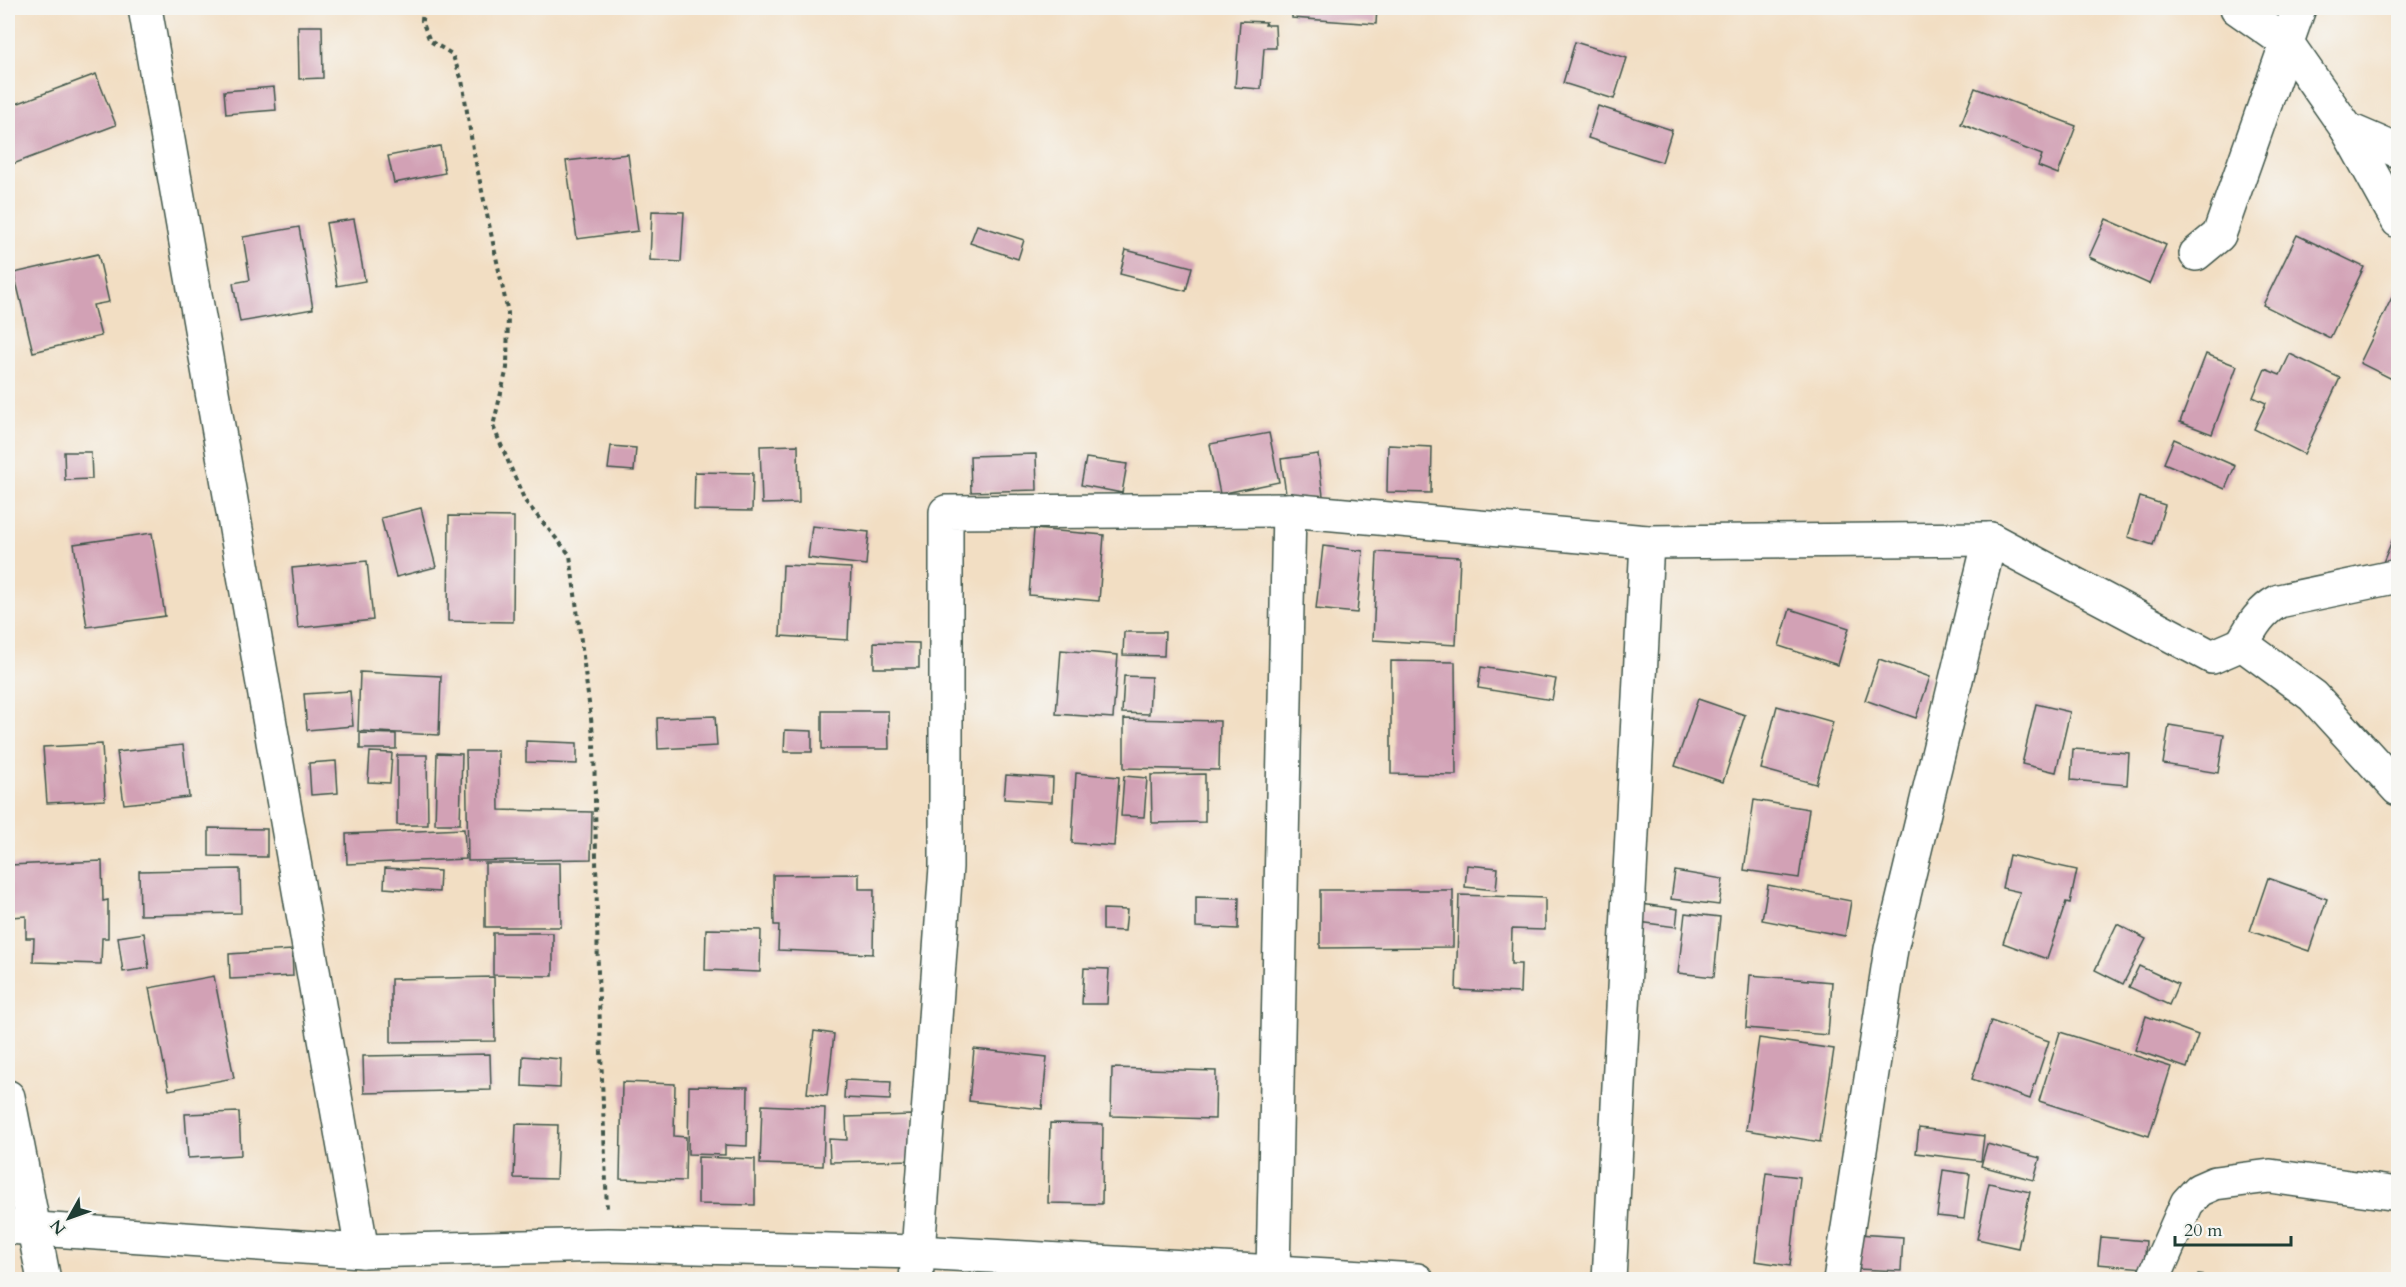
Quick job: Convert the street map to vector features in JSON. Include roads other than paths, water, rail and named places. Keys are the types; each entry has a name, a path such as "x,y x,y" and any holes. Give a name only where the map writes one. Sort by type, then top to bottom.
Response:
{"street":[{"path":"146,8 362,1251"},
{"path":"2237,8 2287,43 2347,129 2398,222"},
{"path":"2196,254 2219,235 2299,8"},
{"path":"2347,129 2398,151"},
{"path":"917,1266 946,867 946,512 1289,510 1647,542 1990,539 2212,657 2242,644 2259,616 2267,607 2278,601 2398,576"},
{"path":"1273,1272 1289,510"},
{"path":"1840,1280 1891,949 1990,539"},
{"path":"1609,1280 1647,542"},
{"path":"2242,644 2313,696 2398,789"},
{"path":"8,1097 20,1227 44,1280"},
{"path":"2153,1280 2187,1203 2199,1190 2215,1183 2270,1176 2398,1194"},
{"path":"20,1227 362,1251 608,1245 917,1266 1273,1272 1417,1280"}]}
